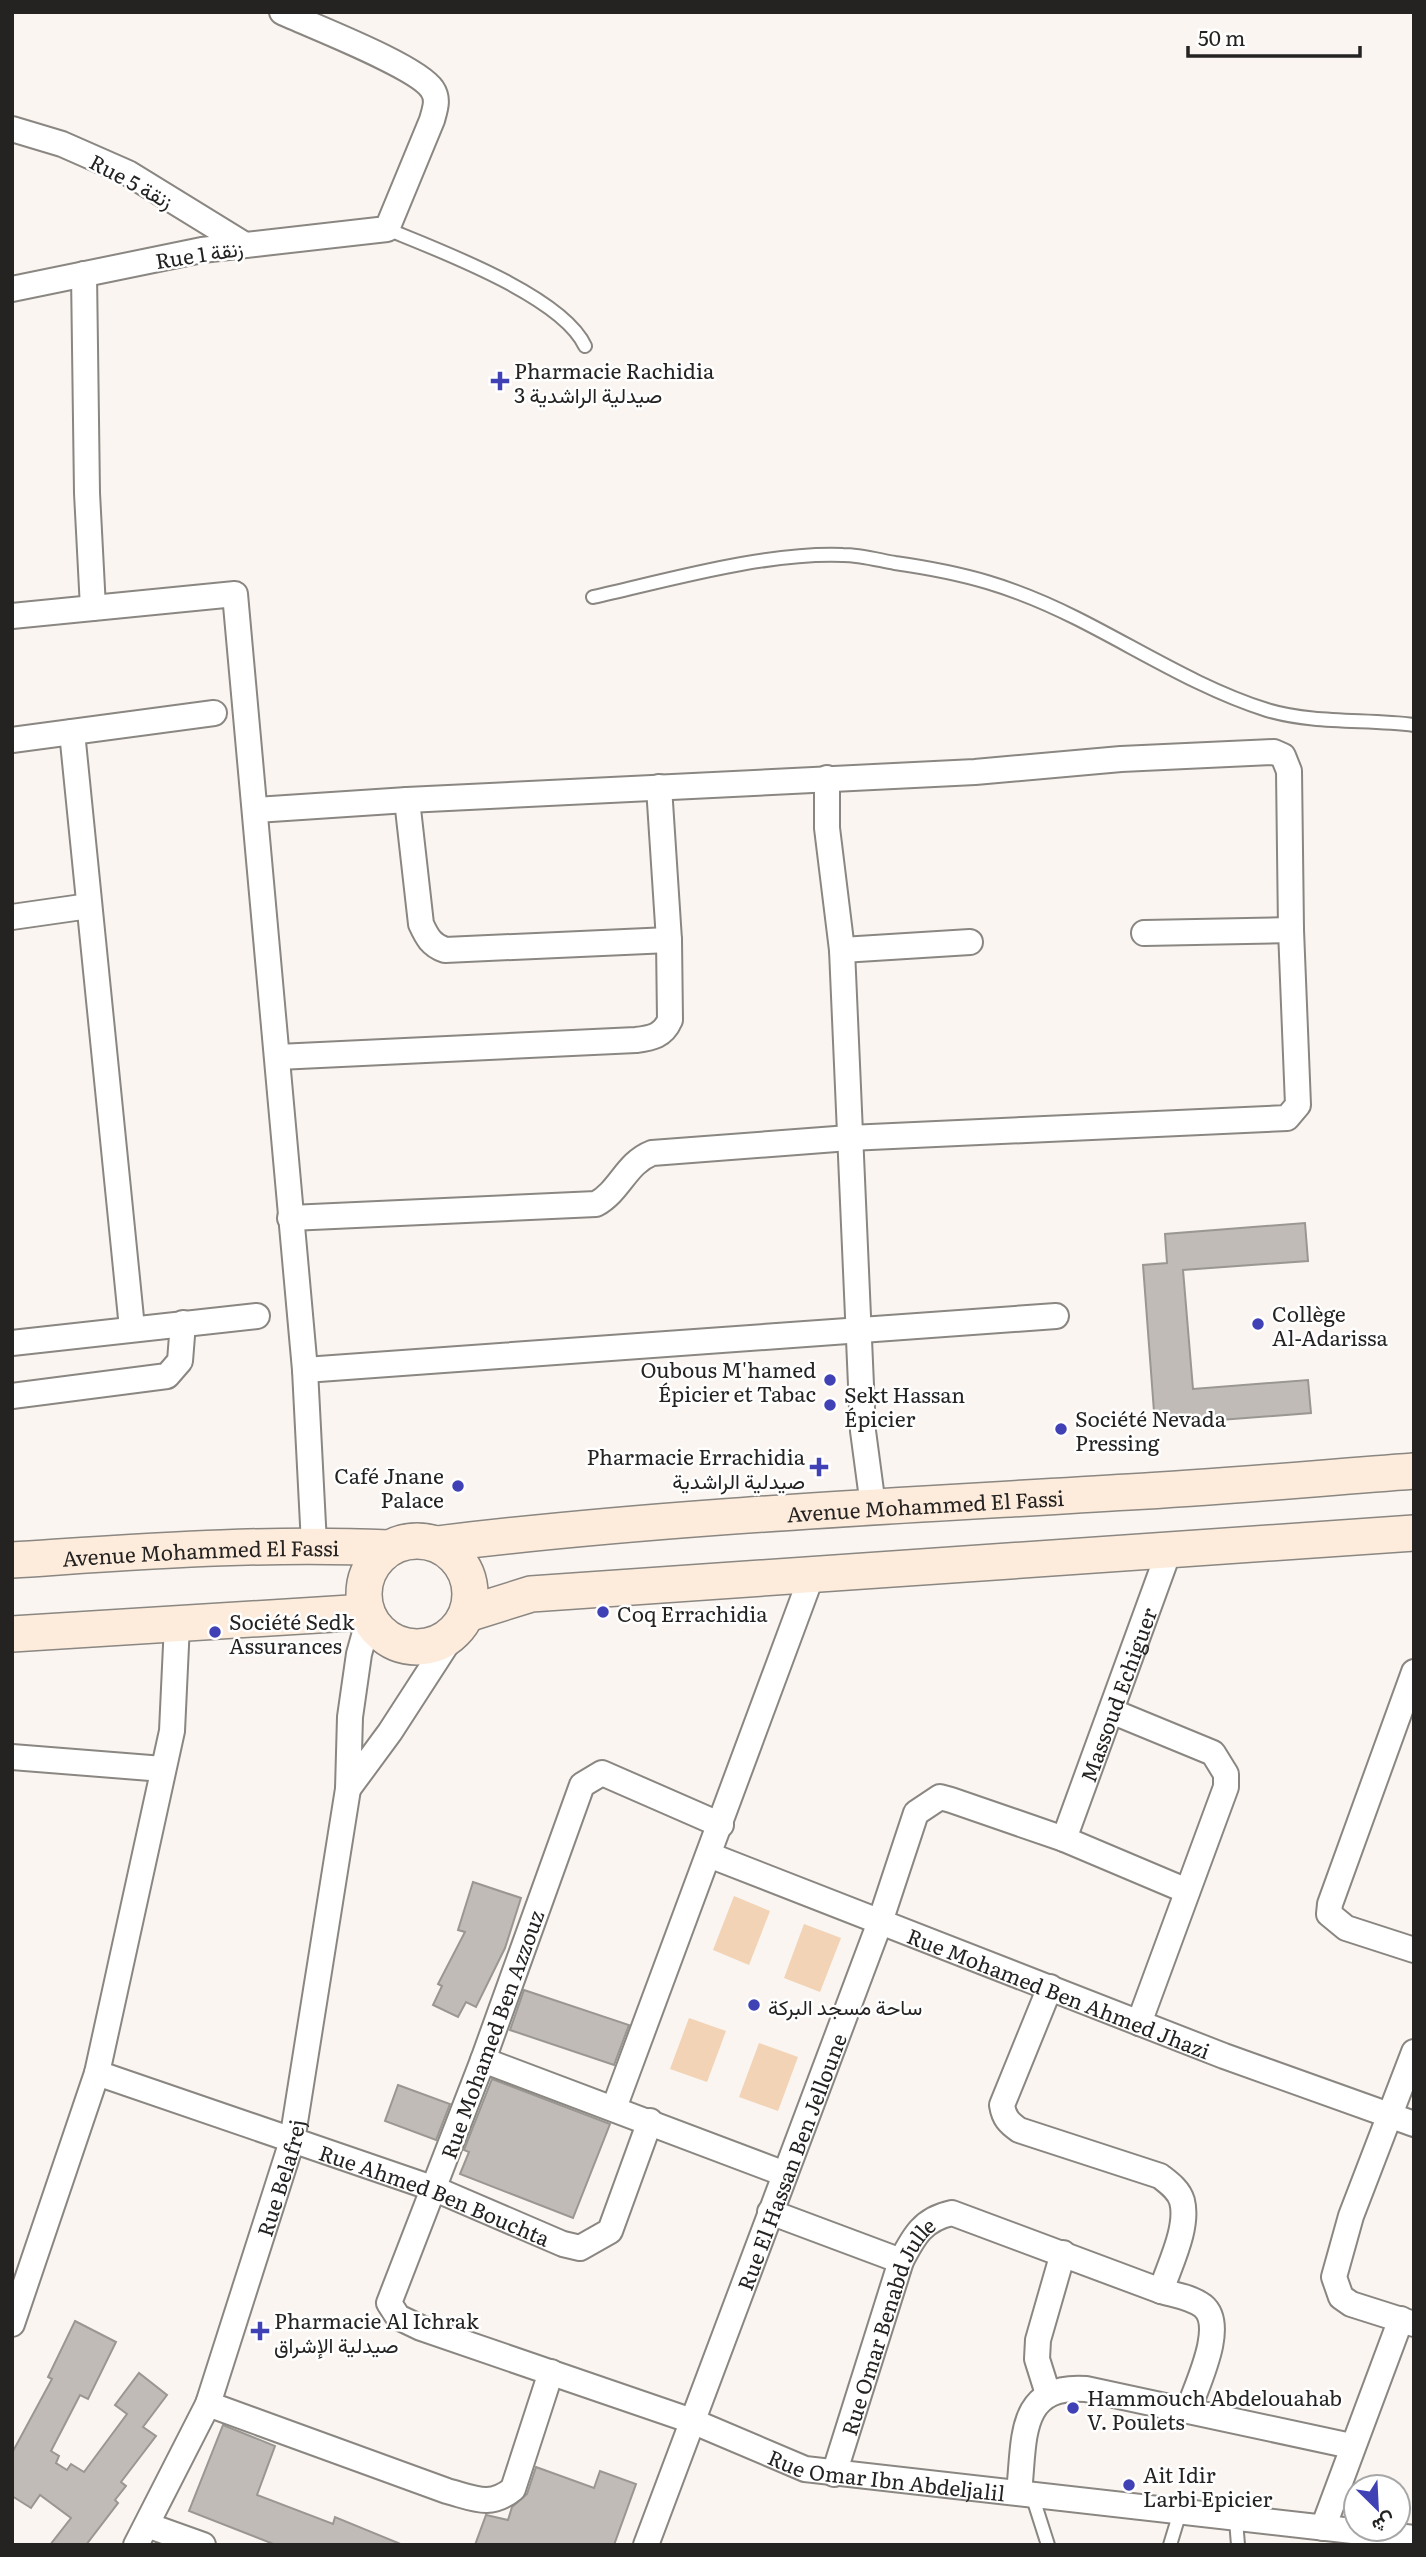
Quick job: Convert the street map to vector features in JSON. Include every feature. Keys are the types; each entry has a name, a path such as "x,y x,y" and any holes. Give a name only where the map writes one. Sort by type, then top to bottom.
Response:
{"main road":[{"name":"Avenue Mohammed El Fassi","path":"368,1615 363,1594 366,1576 375,1560 389,1548 404,1542 437,1544 512,1535 873,1506 1118,1493 1414,1471"},
{"path":"12,1634 368,1615 379,1632 409,1647 426,1646 442,1640 461,1622 531,1594 813,1572 1414,1533"},
{"path":"437,1544 455,1556 466,1573 470,1593 461,1622"},
{"name":"Avenue Mohammed El Fassi","path":"12,1560 197,1548 314,1545 389,1548"}],"street":[{"path":"282,12 395,64 426,82 434,91 437,104 432,120 387,229"},
{"name":"Rue 5 زنقة","path":"12,130 62,144 128,173 245,245"},
{"name":"Rue 1 زنقة","path":"12,289 245,245 387,229"},
{"path":"85,274 87,493 93,608"},
{"path":"12,616 236,594 278,1057 289,1218 305,1370 314,1545"},
{"path":"12,740 214,713"},
{"path":"72,732 132,1328"},
{"path":"256,810 975,772 1121,759 1274,752 1283,756 1289,771 1291,930 1298,1105 1287,1118 849,1138 652,1153 639,1158 614,1190 596,1204 289,1218"},
{"path":"827,778 827,828 842,950 863,1431 873,1506"},
{"path":"278,1057 653,1038 666,1030 670,1020 669,940 659,787"},
{"path":"407,800 421,924 430,942 437,947 445,950 669,940"},
{"path":"12,917 89,906"},
{"path":"1144,933 1291,930"},
{"path":"842,950 970,942"},
{"path":"12,1343 257,1316"},
{"path":"305,1370 857,1328 1056,1316"},
{"path":"12,1396 167,1376 180,1361 183,1323"},
{"name":"Massoud Echiguer","path":"1063,1839 1169,1551"},
{"path":"614,2108 813,1572"},
{"name":"Rue Belafrej","path":"142,2535 208,2404 292,2141 348,1789 350,1717 368,1615"},
{"name":"Rue Belafrej","path":"348,1789 390,1732 461,1622"},
{"path":"12,2324 97,2073 172,1731 177,1624"},
{"path":"1414,1672 1329,1904 1334,1920 1346,1928 1414,1950"},
{"path":"1111,1711 1213,1753 1226,1774 1226,1787 1139,2023"},
{"path":"12,1757 163,1769"},
{"name":"Rue Mohamed Ben Azzouz","path":"389,2303 435,2189 582,1785 602,1773 721,1825"},
{"name":"Rue El Hassan Ben Jelloune","path":"646,2545 880,1922 916,1813 940,1797 1063,1839"},
{"path":"1063,1839 1187,1891"},
{"name":"Rue Mohamed Ben Ahmed Jhazi","path":"709,1855 1139,2023 1414,2124"},
{"path":"1050,1987 1002,2105 1003,2112 1007,2121 1020,2130 1160,2176 1174,2187 1182,2200 1183,2218 1161,2291"},
{"path":"1323,2528 1351,2446 1407,2321 1350,2304 1341,2297 1334,2277 1351,2216 1414,2052"},
{"path":"483,2060 785,2174"},
{"name":"Rue Ahmed Ben Bouchta","path":"97,2073 435,2189 563,2244 580,2248 610,2231 650,2122"},
{"path":"771,2211 901,2261"},
{"name":"Rue Omar Benabd Julle","path":"834,2474 901,2261 916,2232 935,2217 952,2213 1161,2291 1192,2300 1205,2308 1213,2319 1214,2335 1188,2411"},
{"path":"1048,2394 1037,2359 1038,2340 1063,2253"},
{"name":"Rue Omar Ibn Abdeljalil","path":"389,2303 408,2324 692,2421 805,2469 1180,2512 1237,2533 1323,2528 1414,2538"},
{"path":"208,2404 447,2491 484,2501 499,2500 513,2489 551,2372"},
{"path":"1025,2493 1028,2419 1036,2404 1048,2394 1062,2388 1086,2389 1351,2446"},
{"path":"142,2535 203,2545"}],"lane":[{"path":"387,229 451,256 562,315 578,331 584,346"},
{"path":"593,597 676,578 781,560 843,555 873,559 962,573 1011,588 1077,618 1130,648 1266,710 1300,717 1414,725"},
{"path":"1025,2493 1048,2545"},
{"path":"1170,2545 1180,2512"}],"shaded area":[{"path":"734,1896 770,1911 749,1965 713,1950"},
{"path":"804,1924 841,1938 820,1992 784,1978"},
{"path":"689,2018 726,2031 707,2082 670,2069"},
{"path":"759,2043 798,2057 778,2111 739,2097"}],"building":[{"path":"1305,1223 1308,1261 1183,1270 1193,1389 1308,1380 1311,1413 1155,1425 1143,1265 1167,1263 1165,1234"},
{"path":"473,1882 521,1898 505,1948 476,2007 466,2002 458,2017 433,2005 442,1986 438,1984 465,1932 458,1930"},
{"path":"524,1990 629,2025 614,2065 510,2030"},
{"path":"492,2079 610,2124 573,2218 460,2174 469,2152 464,2150"},
{"path":"398,2085 450,2104 436,2140 385,2121"},
{"path":"75,2321 116,2342 88,2399 80,2395 51,2451 59,2456 56,2463 67,2470 71,2464 84,2472 127,2414 115,2405 139,2373 167,2395 143,2427 156,2436 121,2482 126,2486 115,2500 118,2503 86,2545 50,2545 71,2518 40,2495 31,2508 12,2496 12,2453 52,2379 48,2377"},
{"path":"223,2425 275,2446 257,2495 333,2524 335,2517 403,2545 276,2545 189,2511"},
{"path":"536,2467 594,2488 600,2471 636,2484 614,2545 475,2545 486,2515 508,2520 512,2507 527,2494"}],"place":[{"name":"Pharmacie Rachidia 3 صيدلية الراشدية","path":"500,381"},
{"name":"Collège Al-Adarissa","path":"1258,1324"},
{"name":"Oubous M'hamed Épicier et Tabac","path":"830,1380"},
{"name":"Sekt Hassan Épicier","path":"830,1405"},
{"name":"Société Nevada Pressing","path":"1061,1429"},
{"name":"Pharmacie Errachidia صيدلية الراشدية","path":"819,1467"},
{"name":"Café Jnane Palace","path":"458,1486"},
{"name":"Coq Errachidia","path":"603,1612"},
{"name":"Société Sedk Assurances","path":"215,1632"},
{"name":"ساحة مسجد البركة","path":"754,2005"},
{"name":"Pharmacie Al Ichrak صيدلية الإشراق","path":"260,2331"},
{"name":"Hammouch Abdelouahab V. Poulets","path":"1073,2408"},
{"name":"Ait Idir Larbi Epicier","path":"1129,2485"}]}
